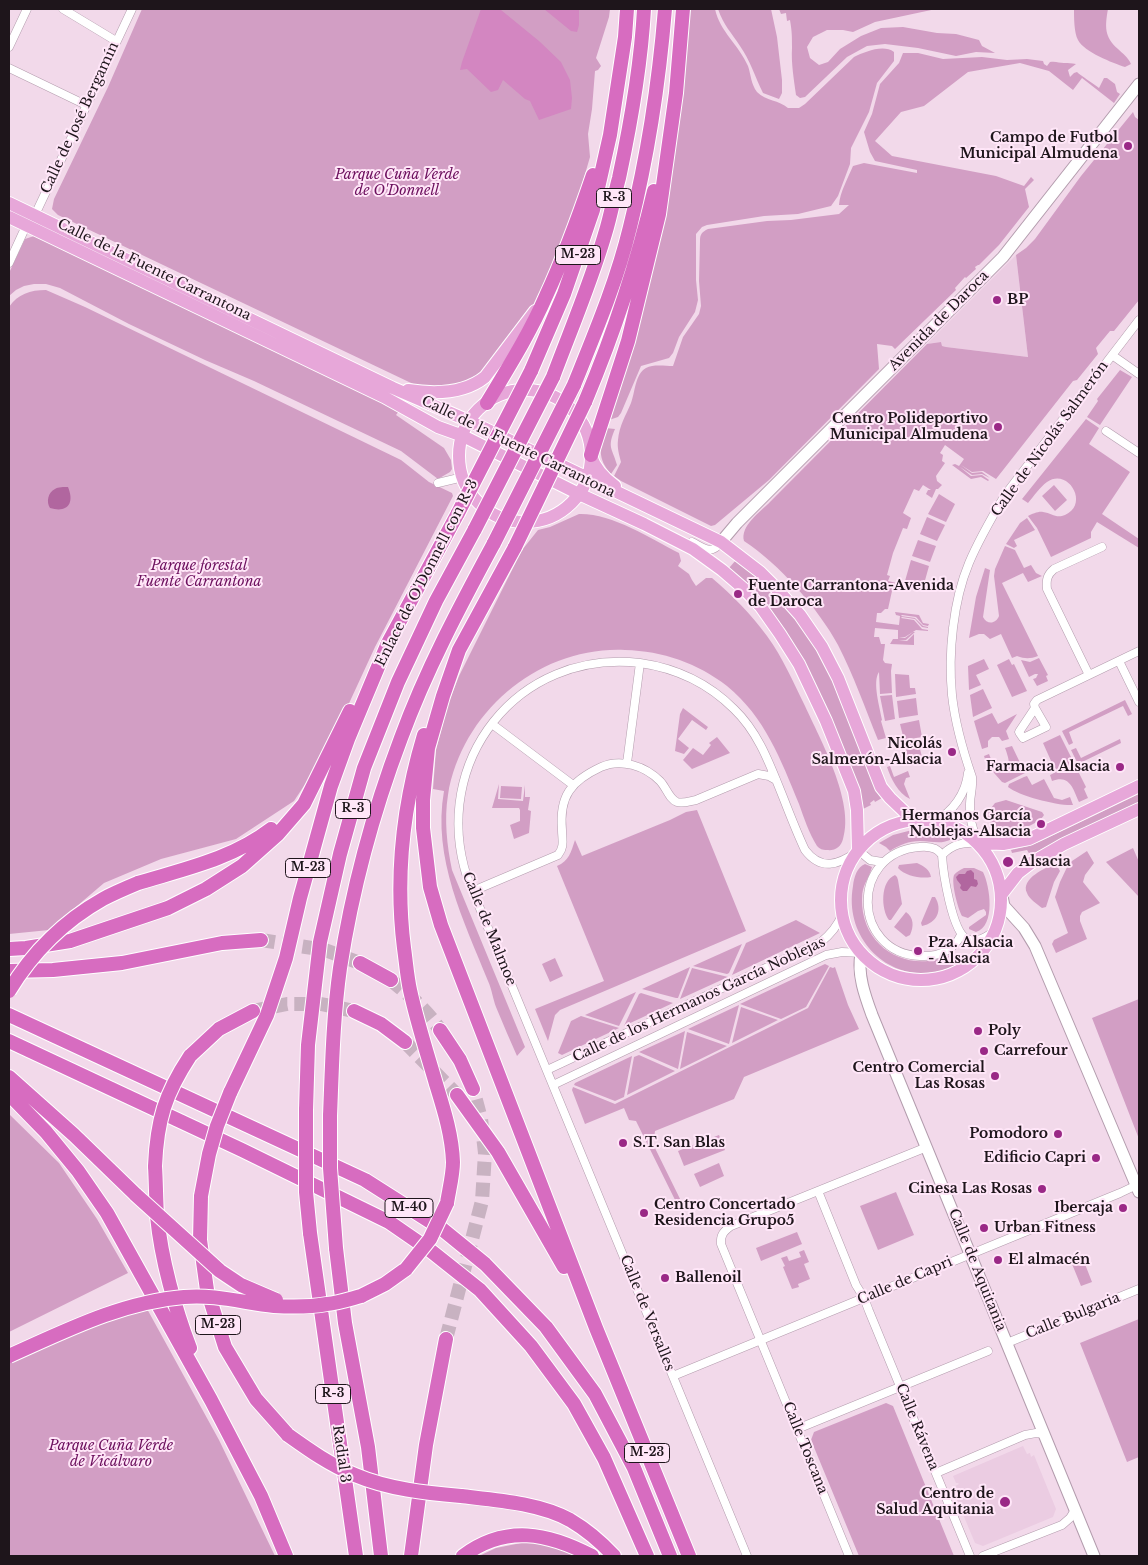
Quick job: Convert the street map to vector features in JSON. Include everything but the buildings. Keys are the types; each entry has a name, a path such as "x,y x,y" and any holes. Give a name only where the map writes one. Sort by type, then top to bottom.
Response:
{"highway":[{"name":"Enlace de O'Donnell con R-3","path":"614,1556 598,1539 569,1520 530,1506 504,1501 424,1492 355,1476 320,1458 288,1435 256,1399 226,1347 207,1290 200,1240 201,1196 216,1126 267,1015 286,958 300,898 331,786 348,739 388,643 531,371 564,294 593,210 610,135 625,37 627,9"},
{"name":"Radial 3","path":"356,1556 310,1233 306,1192 308,1045 320,942 340,854 364,768 402,673 436,601 553,377 606,233 635,96 644,9"},
{"name":"Radial 3","path":"382,1556 368,1447 345,1323 330,1176 332,1043 340,968 353,902 373,821 401,737 456,614 574,385 603,313 630,228 657,92 665,9"},
{"name":"M-23","path":"679,9 669,110 657,179 629,284 613,332 585,402 515,547 459,650 428,748 423,800 423,828 430,887 440,925 604,1349 689,1556"},
{"path":"591,455 628,341 658,214 676,93 683,9"},
{"path":"487,403 546,298 570,240 595,169 610,135"},
{"path":"9,949 70,941 168,908 206,889 242,866 278,834 304,804 365,678 388,643"},
{"path":"9,1356 103,1315 163,1299 203,1297 277,1306 328,1304 360,1296 384,1284 406,1269 430,1239 447,1203 453,1164 445,1114 410,988 401,922 400,884 407,805 417,758 439,691 459,650"},
{"path":"9,991 18,976 38,952 75,916 103,899 138,883 206,863 256,840 280,822 299,802 319,775"},
{"path":"9,944 42,941 126,922"},
{"path":"9,971 53,970 122,963 222,943 261,940"},
{"path":"360,963 391,980"},
{"path":"211,1400 184,1331 163,1257 157,1217 156,1138 163,1109 176,1077 190,1056 219,1028 253,1011"},
{"path":"354,1011 380,1024 405,1042"},
{"name":"M-40","path":"9,1015 365,1180 442,1228 485,1264 546,1327 594,1394 634,1468 670,1556"},
{"path":"440,1030 460,1060 473,1089"},
{"name":"M-40","path":"9,1041 242,1150 389,1222 480,1290 531,1346 574,1404 604,1458 647,1556"},
{"path":"9,1077 214,1265 241,1285 279,1301 301,1305"},
{"path":"9,1094 46,1132 78,1171 107,1213 211,1400 261,1496 286,1556"},
{"path":"457,1095 498,1152 555,1249 596,1328"},
{"path":"411,1556 426,1445 446,1339"},
{"path":"463,1556 481,1545 508,1536 532,1535 556,1540 592,1556"}],"main road":[{"name":"Calle de la Fuente Carrantona","path":"9,203 394,388 469,421 721,542 760,572 800,614 822,647 838,678 881,787 913,820"},
{"name":"Calle de la Fuente Carrantona","path":"9,217 384,397 438,427 462,436 644,524 693,549 722,570 761,607 799,664 826,721 854,791 857,810 858,851"},
{"path":"394,388 422,392 444,391 465,388 479,382 485,377 546,298"},
{"path":"523,390 542,392 560,400 575,413 582,424 589,442 591,455 587,478 579,494 568,506 552,517 533,522 520,522 501,518 484,508 471,494 463,477 459,458 462,436 469,421 477,411 505,393 523,390"},
{"name":"Calle de la Fuente Carrantona","path":"591,455 592,461 602,476 644,505"},
{"path":"978,843 1004,844 1029,839 1139,786"},
{"path":"1001,896 1015,877 1031,863 1064,844 1139,809"},
{"path":"913,820 935,821 965,833 978,843 985,852 994,867 1000,884 999,918 989,944 969,965 945,977 932,980 919,981 893,976 874,966 861,954 847,930 842,915 842,887 846,873 858,851 872,837 883,830 896,824 913,820"}],"street":[{"path":"9,47 27,9"},
{"path":"63,9 116,41"},
{"name":"Calle de José Bergamín","path":"9,263 26,226 35,215 132,9"},
{"path":"9,68 86,105"},
{"name":"Avenida de Daroca","path":"721,542 737,523 1003,257 1139,84"},
{"name":"Calle de Nicolás Salmerón","path":"978,843 970,816 973,787 956,717 951,676 955,614 968,564 1005,495 1139,320"},
{"path":"1112,355 1139,374"},
{"path":"1106,431 1139,452"},
{"path":"438,483 463,477"},
{"path":"644,524 662,527 708,550 715,550 721,542"},
{"path":"1089,675 1047,589 1047,578 1054,569 1102,546"},
{"path":"1035,708 1034,704 1037,700 1139,651"},
{"name":"Calle de Malmoe","path":"547,1070 462,862 458,832 461,791 471,758 492,724 516,698 559,673 574,668 613,661 640,663 665,668 696,681 722,698 743,718 764,750 805,850 811,858 818,862 837,863 858,851"},
{"path":"1119,661 1139,702"},
{"path":"627,763 640,663"},
{"path":"492,724 572,785"},
{"path":"473,891 558,855 562,850 564,841 562,811 572,785 604,766 627,763 634,765 652,774 661,782 672,798 678,802 685,803 758,774 763,768 764,750"},
{"path":"935,821 949,813 958,800 968,781 969,769"},
{"path":"758,774 769,776 776,780"},
{"path":"942,855 957,844 978,843"},
{"path":"962,935 953,948 937,955 927,956 908,955 882,939 872,925 867,895 873,877 882,862 896,854 913,848 930,847 940,851 947,891 956,923 962,935 968,940 978,940 995,931"},
{"path":"858,851 870,860 882,862"},
{"path":"1001,896 1004,906 1024,928 1035,946 1138,1187"},
{"name":"Calle de los Hermanos García Noblejas","path":"547,1070 821,942 833,932 842,915"},
{"name":"Calle de los Hermanos García Noblejas","path":"553,1085 826,955 842,952 861,954"},
{"name":"Calle de Aquitania","path":"861,954 860,962 867,1001 1094,1556"},
{"name":"Calle de Versalles","path":"547,1070 747,1556"},
{"path":"818,1191 927,1147"},
{"name":"Calle de Capri","path":"673,1376 1138,1187"},
{"name":"Calle Rávena","path":"818,1191 970,1556"},
{"name":"Calle Toscana","path":"818,1191 731,1226 724,1230 721,1244 849,1556"},
{"name":"Calle Bulgaria","path":"1007,1343 1139,1289"},
{"path":"797,1429 988,1351"},
{"path":"936,1473 1025,1435 1044,1434"},
{"path":"983,1556 1062,1525 1076,1510"}],"shaded area":[{"path":"481,9 501,10 561,62 570,80 571,109 539,120 530,101 503,80 498,90 491,92 467,69 460,70"},
{"path":"544,9 579,9 577,32 571,31"},
{"name":"BP","path":"1016,255 1028,357 946,347 942,346 941,342 927,344"},
{"path":"68,487 71,498 68,506 61,509 50,508 48,500 51,492 58,488"},
{"path":"971,870 978,884 976,887 971,886 967,891 963,891 956,877"},
{"name":"Centro de Salud Aquitania","path":"1023,1446 1027,1454 1030,1453 1031,1457 1034,1455 1056,1509 1053,1517 983,1546 975,1543 952,1488 959,1484 956,1483 953,1476"}],"green space":[{"name":"Parque Cuña Verde de O'Donnell","path":"142,9 610,9 596,58 601,66 595,71 588,134 590,157 569,229 539,300 492,362 474,380 449,387 420,387 58,215 52,209 54,199 108,87"},
{"path":"689,9 715,9 725,32 744,58 753,86 757,92 788,108 799,108 805,104 858,55 885,49 894,52 894,61 877,83 869,112 851,148 850,164 838,196 831,206 798,214 764,216 707,225 702,227 696,234 698,300 695,312 679,337 669,358 641,366 621,413 618,417 609,420 621,379"},
{"path":"718,9 771,9 777,37 782,80 782,93 779,99 763,93 747,57 725,24"},
{"path":"779,9 936,9 875,22 853,32 827,30 813,37 807,47 810,58 819,65 828,62 840,49 861,36 881,28 903,27 956,34 979,40 982,46 995,53 976,52 956,56 918,48 885,44 867,46 847,57 805,97 800,98 796,95 790,20 787,21 786,13 781,14"},
{"path":"1074,9 1108,9 1106,26 1108,36 1113,45 1127,57 1131,64 1125,67 1113,63 1086,49 1078,40 1074,25"},
{"path":"903,53 918,53 943,59 982,57 1007,60 1027,59 1043,61 1047,66 1050,62 1076,64 1068,70 1070,77 1077,72 1099,88 1104,78 1107,78 1115,84 1117,92 1120,94 1114,103 1082,78 1073,90 1049,71 1020,63 968,72 924,106 901,112 875,141 892,156 996,176 1024,186 1031,177 1034,180 1025,189 1029,207 999,245 895,349 892,346 877,344 879,369 769,480 715,525 711,526 621,481 614,476 621,462 618,448 619,435 621,425 631,403 637,379 646,368 673,366 683,337 699,314 701,306 699,281 700,239 703,232 708,229 767,221 839,214 849,205 839,205 853,166 864,163 917,173 917,170 875,161 864,132 872,114 880,84 899,63"},
{"path":"1133,112 1139,120 1139,300 1114,331 1110,331 1096,348 1098,354 1077,380 1073,381 996,479 983,471 972,472 961,465 972,473 982,472 990,478 982,474 972,475 960,467 971,476 982,475 989,480 981,477 971,479 952,465 959,466 964,459 945,445 940,453 943,455 942,461 945,463 936,476 937,481 942,485 936,489 932,498 926,494 928,490 931,490 923,485 919,491 914,489 903,513 911,518 907,529 903,528 887,575 890,576 888,581 901,584 900,590 892,591 888,609 877,613 876,622 899,625 900,616 896,615 895,612 919,615 923,623 929,624 928,626 923,625 916,617 901,616 915,618 923,626 928,628 922,627 915,619 901,618 914,620 922,629 928,631 916,630 905,637 899,637 905,638 915,632 906,640 899,640 907,641 914,634 914,645 890,644 893,639 898,639 898,630 875,628 874,637 879,637 881,644 885,644 883,660 885,663 892,664 892,693 880,694 879,672 877,676 877,695 886,738 878,740 849,668 830,631 809,602 784,574 744,541 745,530 756,515 927,344 941,342 942,346 946,347 1028,357 1016,255 1035,239 1081,176"},
{"path":"34,236 399,411 396,415 444,448 451,460 452,469 438,479 401,451 129,324 60,288 46,284 34,284 24,286 9,296 9,273 25,239"},
{"name":"Parque forestal Fuente Carrantona","path":"46,290 85,307 401,460 429,482 452,493 453,496 375,647 327,751 294,801 236,839 161,859 104,883 49,930 9,934 9,307 16,299 25,294"},
{"path":"1120,370 1132,377 1100,425 1087,417 1098,401 1097,399"},
{"path":"1086,419 1099,428 1089,444 1130,472 1102,514 1139,539 1139,548 1097,522 1091,532 1091,538 1051,557 1037,528 1028,516 1041,512 1056,516 1065,515 1072,510 1076,503 1073,489 1069,483 1062,479 1055,479 1044,484 1028,503 1022,499"},
{"path":"605,428 615,429 611,444 617,465 611,474 603,463 601,452"},
{"path":"1054,485 1067,500 1055,511 1042,496"},
{"path":"939,494 955,504 946,522 928,514"},
{"path":"579,514 617,522 679,553 681,561 678,566 689,574 696,586 706,578 712,578 755,620 783,661 827,753 840,789 845,824 842,842 837,848 825,850 817,846 771,740 762,725 752,711 727,686 692,665 666,656 639,651 594,652 563,659 535,672 510,689 488,711 470,736 456,764 448,795 446,823 452,870 525,1047 517,1056 496,1007 452,889 442,841 441,816 444,791 433,789 436,750 448,704 459,676 522,550 538,530 550,527"},
{"path":"927,517 945,525 937,541 920,534"},
{"path":"1027,518 1035,530 1014,540 1017,546 1014,548 1006,544 1020,523"},
{"path":"918,540 936,546 930,562 912,556"},
{"path":"1005,546 1015,550 1024,568 1031,565 1036,573 1042,576 1028,582 1023,573 1002,583 1038,656 1032,658 1017,656 1012,658 1001,634 990,639 984,634 969,638 976,597 985,568 990,570 983,617 991,622 996,621 999,616 994,576"},
{"path":"736,560 753,573 789,609 824,659 882,798 875,802 874,800 870,803 871,805 863,809 850,765 839,737 820,695 786,631 752,589 729,568"},
{"path":"911,560 929,566 924,584 905,581"},
{"path":"1039,658 1048,675 1046,676 1048,681 1037,686 1033,679 1038,674 1029,677 1021,660 1030,662"},
{"path":"984,659 989,669 976,675 981,685 969,690 968,666"},
{"path":"1009,659 1012,665 1014,664 1027,691 1012,697 997,665"},
{"path":"895,674 909,675 910,688 915,688 916,694 896,697"},
{"path":"983,689 992,708 973,717 970,695"},
{"path":"892,695 895,719 885,721 880,696"},
{"path":"916,698 918,715 899,718 897,701"},
{"path":"1125,700 1132,714 1128,716 1123,706 1069,732 1073,743 1069,745 1062,731"},
{"path":"683,708 708,727 706,730 692,720 678,739 689,748 684,754 675,751 680,714"},
{"path":"992,713 998,724 1017,714 1006,731 1009,739 1002,741 999,737 992,737 988,741 988,747 982,749 974,721"},
{"path":"919,720 922,737 904,740 900,724"},
{"path":"1060,735 1086,787 1084,789 1088,798 1079,802 1073,788 1067,781 1058,779 1052,781 1050,775 1056,772 1043,743"},
{"path":"717,737 730,753 692,769 683,760 693,748 703,755 711,745 709,743"},
{"path":"1120,739 1121,743 1078,764 1071,750 1076,748 1081,758"},
{"path":"924,741 925,747 920,749 923,761 910,766 904,744"},
{"path":"1012,746 1025,773 1005,783 987,765 984,756 989,754 995,769 1006,771 1009,766 1005,748"},
{"path":"890,766 894,777 908,771 910,777 906,778 904,784 910,799 896,785 887,767"},
{"path":"1027,776 1032,785 1044,779 1054,798 1062,800 1070,797 1073,805 1039,800 1008,787 1009,784"},
{"path":"499,784 498,799 523,801 525,785 525,797 530,797 528,810 531,811 529,833 514,839 510,825 520,821 519,808 492,808"},
{"path":"501,786 522,787 521,799 500,798"},
{"path":"1139,794 1139,802 1030,855 1027,850 1012,853 1011,850 1041,841"},
{"path":"1006,800 1042,812 1044,815 1032,825 1023,828 1003,830 995,828 990,822 988,812 995,803"},
{"path":"697,810 746,931 560,1010 555,1015 548,1041 535,1009 604,981 557,866 567,859 575,840 582,856 686,812"},
{"path":"916,829 937,831 952,837 952,839 940,842 912,842 890,851 879,843 893,835"},
{"path":"1133,848 1139,862 1139,897 1106,862"},
{"path":"1087,851 1094,863 1085,875 1083,882 1100,903 1082,912 1080,916 1087,939 1056,953 1052,944 1054,940 1068,933 1055,897 1069,863"},
{"path":"917,863 926,868 931,877 913,876 898,868 899,865"},
{"path":"865,864 872,867 862,894 864,917 870,932 879,944 891,953 906,959 921,961 938,959 954,953 961,962 940,971 919,973 899,969 882,960 868,946 857,929 852,908 854,879 858,870"},
{"path":"1056,864 1060,871 1054,882 1046,907 1042,908 1028,895 1027,883 1035,874"},
{"path":"964,868 974,868 983,872 988,886 990,905 987,922 976,932 969,929 969,927 986,915 986,912 984,909 968,918 962,916 954,890 954,875"},
{"path":"895,875 898,880 902,904 891,920 889,920 884,910 883,896 887,883"},
{"path":"932,897 935,897 937,902 937,915 931,922 922,926 921,923"},
{"path":"906,912 911,917 913,925 910,935 906,937 894,927"},
{"path":"796,920 820,933 732,975 746,943"},
{"path":"742,944 727,974 693,966"},
{"path":"555,958 563,976 550,982 542,964"},
{"path":"825,964 829,966 806,1007 781,1019 740,1004"},
{"path":"690,967 678,998 642,989"},
{"path":"830,967 835,967 848,1005 859,1029 744,1077 734,1099 655,1131 653,1144 684,1207 680,1210 636,1121 629,1120 624,1108 585,1124 572,1090 573,1087 615,1104 808,1008"},
{"path":"692,968 728,977 680,999"},
{"path":"636,992 619,1026 585,1015"},
{"path":"639,994 673,1003 624,1026"},
{"path":"1139,999 1139,1139 1092,1018"},
{"path":"739,1005 729,1044 688,1029"},
{"path":"741,1007 778,1020 732,1043"},
{"path":"581,1016 619,1028 562,1055 558,1053 571,1021"},
{"path":"685,1031 678,1069 639,1052"},
{"path":"687,1032 727,1046 680,1069"},
{"path":"639,1055 675,1071 627,1095 634,1057"},
{"path":"632,1056 624,1097 615,1101 574,1085 575,1083"},
{"path":"9,1114 59,1163 97,1219 128,1273 9,1332"},
{"path":"719,1135 725,1150 684,1166 678,1151"},
{"path":"719,1163 724,1176 700,1187 694,1174"},
{"path":"896,1192 914,1235 878,1250 860,1206"},
{"path":"797,1232 802,1244 761,1261 756,1248"},
{"path":"804,1250 809,1262 804,1264 810,1279 798,1284 799,1287 792,1289 781,1258 787,1256 789,1261 801,1257 799,1252"},
{"path":"1083,1259 1092,1282 1081,1286 1072,1264"},
{"name":"Parque Cuña Verde de Vicálvaro","path":"146,1307 219,1440 275,1556 9,1556 9,1363 124,1312"},
{"path":"1139,1319 1139,1457 1127,1462 1080,1343"},
{"path":"886,1403 893,1406 954,1556 859,1556 811,1440 814,1432"},
{"path":"526,1542 553,1544 579,1556 479,1556 496,1548"}],"tunnel":[{"path":"261,940 325,950 360,963"},
{"path":"391,980 424,1009 440,1030"},
{"path":"253,1011 287,1004 321,1004 354,1011"},
{"path":"405,1042 457,1095"},
{"path":"446,1339 482,1201 485,1153 481,1119 473,1089"}],"place":[{"name":"Campo de Futbol Municipal Almudena","path":"1128,146"},
{"name":"BP","path":"997,300"},
{"name":"Centro Polideportivo Municipal Almudena","path":"998,427"},
{"name":"Fuente Carrantona-Avenida de Daroca","path":"738,594"},
{"name":"Nicolás Salmerón-Alsacia","path":"952,752"},
{"name":"Farmacia Alsacia","path":"1120,767"},
{"name":"Hermanos García Noblejas-Alsacia","path":"1041,824"},
{"name":"Alsacia","path":"1008,862"},
{"name":"Pza. Alsacia - Alsacia","path":"918,951"},
{"name":"Poly","path":"978,1031"},
{"name":"Carrefour","path":"984,1051"},
{"name":"Centro Comercial Las Rosas","path":"995,1076"},
{"name":"Pomodoro","path":"1058,1134"},
{"name":"S.T. San Blas","path":"623,1143"},
{"name":"Edificio Capri","path":"1096,1158"},
{"name":"Cinesa Las Rosas","path":"1042,1189"},
{"name":"Ibercaja","path":"1123,1208"},
{"name":"Centro Concertado Residencia Grupo5","path":"644,1213"},
{"name":"Urban Fitness","path":"984,1228"},
{"name":"El almacén","path":"998,1260"},
{"name":"Ballenoil","path":"665,1278"},
{"name":"Centro de Salud Aquitania","path":"1005,1502"}]}
